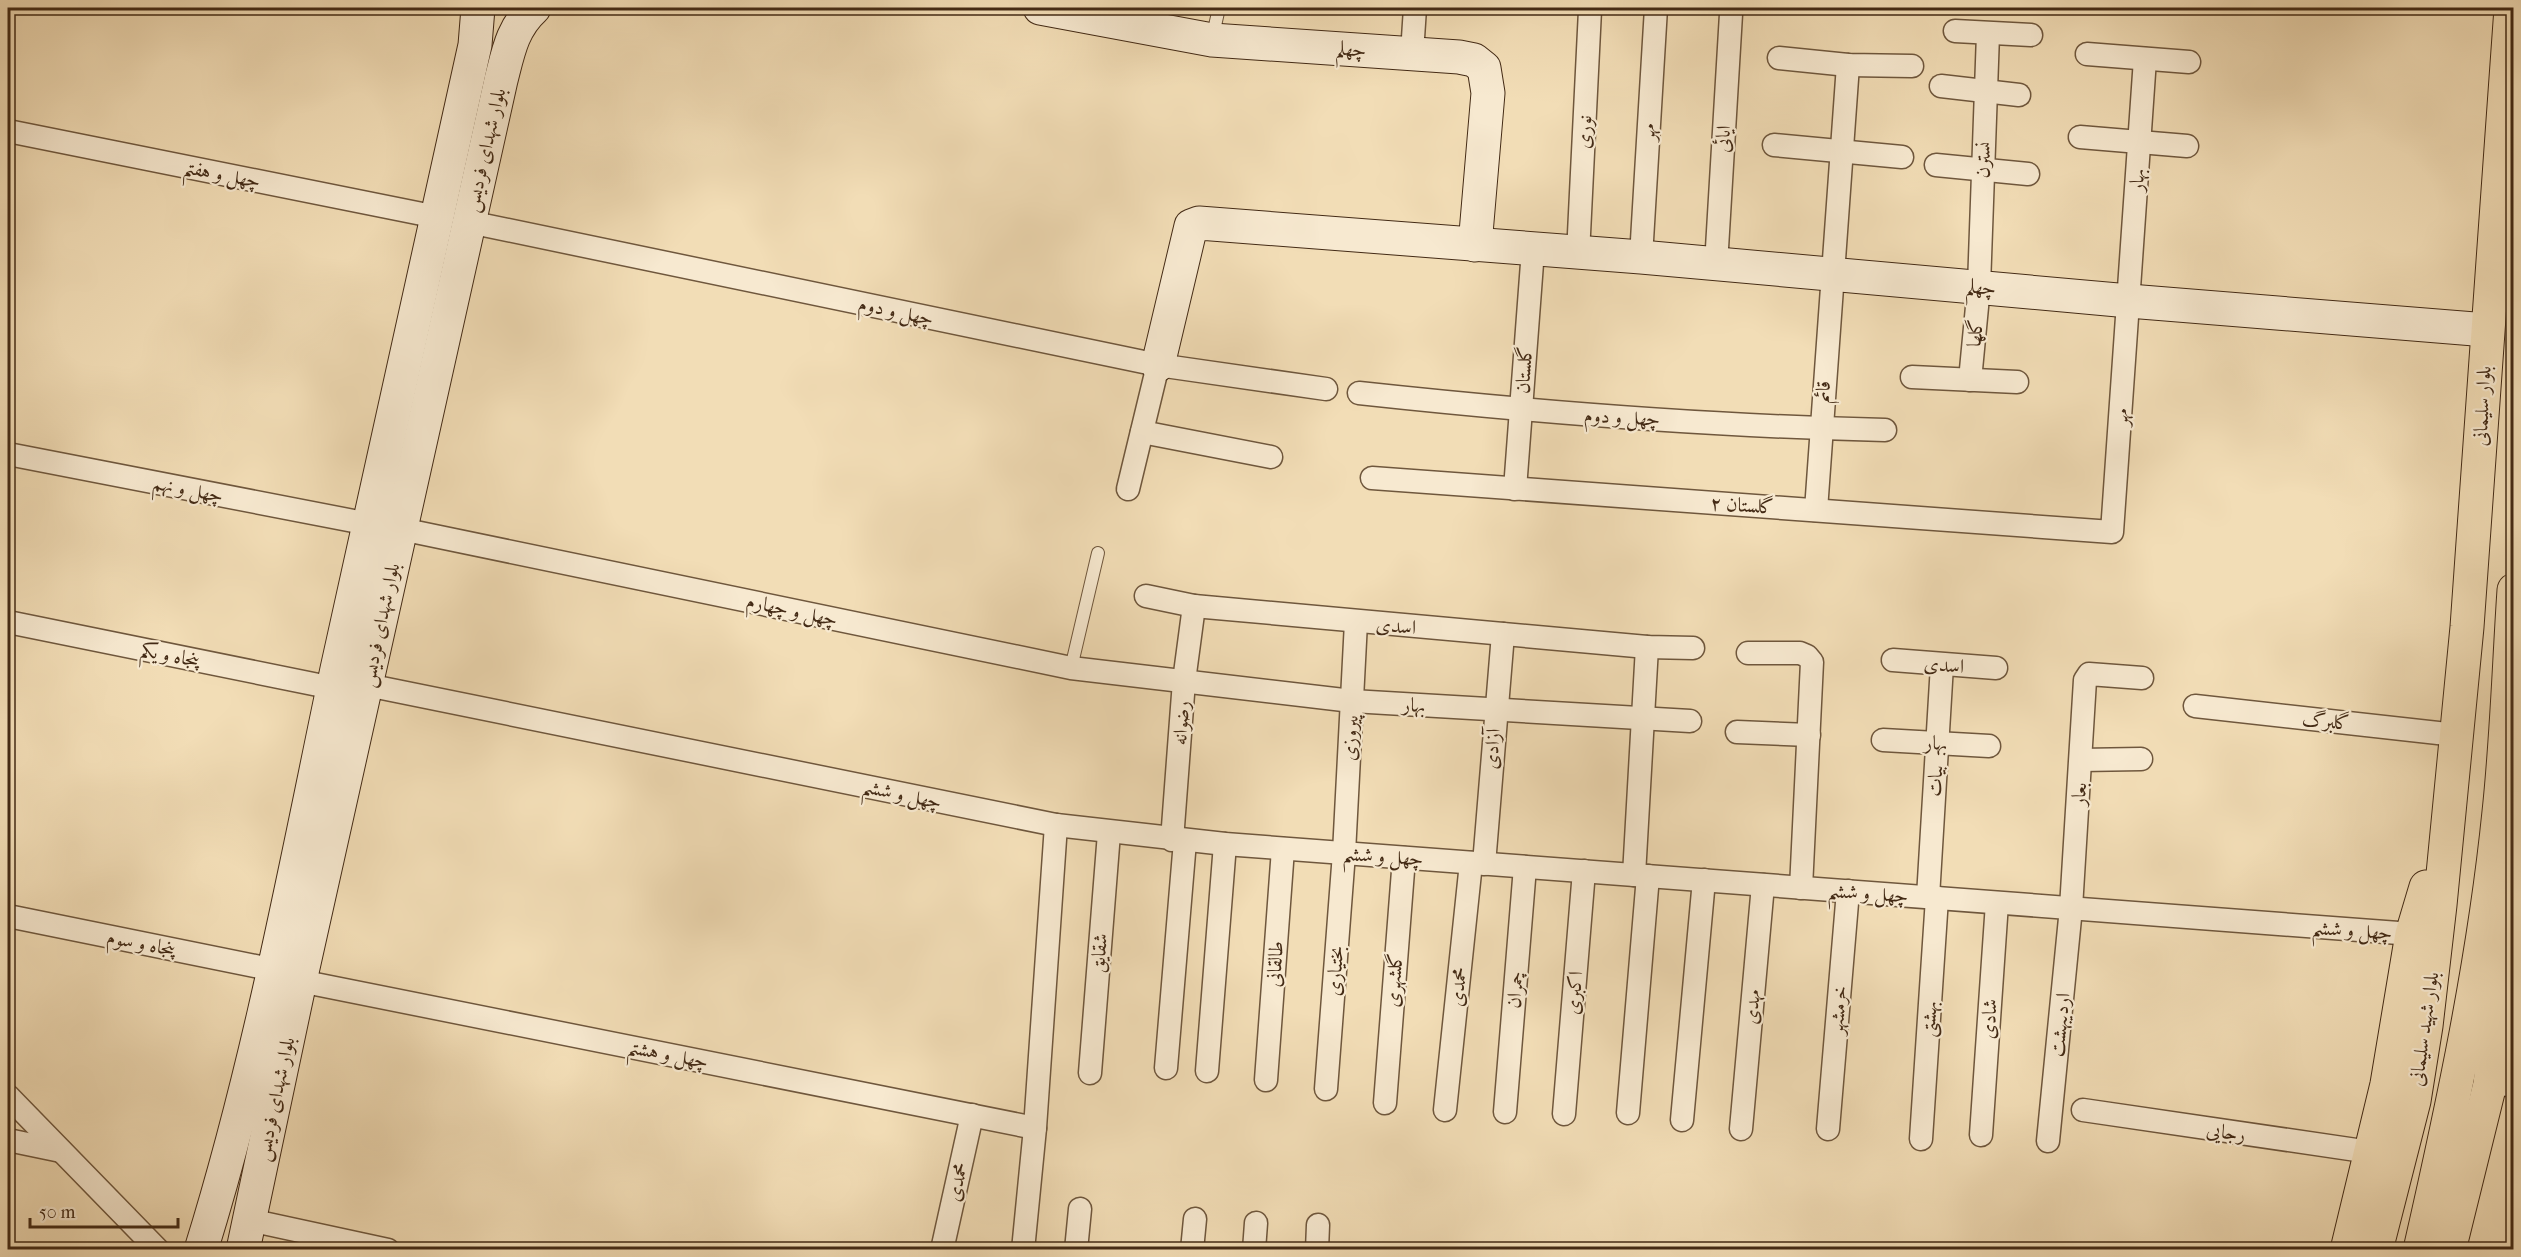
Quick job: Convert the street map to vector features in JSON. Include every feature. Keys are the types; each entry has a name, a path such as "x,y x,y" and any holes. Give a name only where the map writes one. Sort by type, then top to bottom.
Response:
{"main road":[{"name":"بلوار شهدای فردیس","path":"246,1235 333,688 475,45 478,8"},
{"name":"بلوار شهدای فردیس","path":"201,1250 287,975 367,685 511,38 523,17 534,8"},
{"name":"چهلم","path":"1040,8 1212,40 1412,53 1474,60 1484,68 1488,93 1475,245"},
{"name":"بلوار سلیمانی","path":"2449,804 2469,603 2511,8"},
{"name":"چهلم","path":"1158,365 1191,226 1199,223 1578,254 1641,257 2129,301 2487,330"},
{"path":"2449,1250 2502,1085 2507,925 2499,812 2510,706 2514,590"},
{"path":"2347,1250 2387,1084 2412,934 2449,804"},
{"name":"بلوار شهید سلیمانی","path":"2376,1250 2414,1101 2426,1026 2449,804"},
{"name":"بلوار شهید سلیمانی","path":"2420,1250 2457,1089 2499,812"}],"street":[{"path":"1412,53 1416,8"},
{"name":"مهر","path":"1641,257 1656,8"},
{"name":"نوری","path":"1578,254 1590,10"},
{"name":"ایائی","path":"1716,265 1731,14"},
{"path":"1954,31 2031,34"},
{"name":"نسترن","path":"1979,286 1988,34"},
{"path":"2087,54 2189,62"},
{"path":"1779,58 1848,64 1912,66"},
{"name":"بهار","path":"2129,301 2145,59"},
{"name":"قائم","path":"1816,510 1820,428 1848,64"},
{"path":"1941,86 2019,94"},
{"name":"چهل و هفتم","path":"8,131 436,218"},
{"path":"2080,137 2140,140 2187,146"},
{"path":"1774,145 1902,157"},
{"path":"1936,165 2028,174"},
{"name":"چهل و دوم","path":"469,222 1158,365 1326,388"},
{"name":"گلستان","path":"1515,489 1533,250"},
{"name":"گلها","path":"1970,380 1979,286"},
{"name":"مهر","path":"2112,532 2129,301"},
{"path":"1128,489 1158,365"},
{"path":"1912,377 2017,382"},
{"name":"چهل و دوم","path":"1359,393 1521,411 1885,430"},
{"path":"1142,432 1271,457"},
{"name":"چهل و نهم","path":"8,454 369,524"},
{"name":"گلستان ۲","path":"1372,478 2112,532"},
{"name":"چهل و چهارم","path":"401,529 1071,668 1184,681"},
{"name":"اسدی","path":"1146,596 1194,606 1356,622 1647,647 1693,648"},
{"name":"رضوانه","path":"1166,1068 1184,681 1194,606"},
{"name":"پنجاه و یکم","path":"8,622 333,688"},
{"name":"پیروزی","path":"1344,853 1356,622"},
{"name":"آزادی","path":"1478,863 1503,634"},
{"path":"1629,1113 1641,876 1647,647"},
{"path":"1748,653 1800,653 1812,662 1801,888"},
{"name":"اسدی","path":"1893,660 1996,668"},
{"name":"بیات","path":"1933,898 1942,665"},
{"name":"بعار","path":"2072,908 2085,680 2089,674 2142,678"},
{"name":"بهار","path":"1184,681 1352,701 1690,722"},
{"name":"چهل و ششم","path":"367,685 1056,825 1109,833 1283,849 2412,934"},
{"name":"گلبرگ","path":"2195,706 2456,735"},
{"path":"1737,732 1809,735"},
{"name":"بهار","path":"1883,740 1989,746"},
{"path":"2081,760 2141,759"},
{"path":"1023,1250 1035,1128 1056,825"},
{"name":"شقایق","path":"1090,1073 1109,833"},
{"path":"1207,1071 1225,844"},
{"name":"طالقانی","path":"1266,1080 1283,849"},
{"name":"بختیاری","path":"1326,1089 1344,853"},
{"name":"گلشهری","path":"1385,1103 1404,858"},
{"name":"محمدی","path":"1445,1110 1478,863"},
{"name":"چمران","path":"1504,1112 1525,867"},
{"name":"اکبری","path":"1564,1114 1584,871"},
{"path":"1682,1120 1704,880"},
{"name":"مهدی","path":"1741,1128 1763,885"},
{"name":"خرمشهر","path":"1828,1129 1848,891"},
{"name":"بهشتی","path":"1921,1139 1933,898"},
{"name":"شادی","path":"1981,1135 1997,903"},
{"name":"اردیبهشت","path":"2048,1141 2072,908"},
{"name":"پنجاه و سوم","path":"8,916 287,975"},
{"name":"چهل و هشتم","path":"287,975 1035,1128"},
{"path":"8,1096 158,1250"},
{"name":"رجایی","path":"2082,1110 2370,1152"},
{"name":"محمدی","path":"942,1250 972,1115"},
{"path":"8,1140 61,1151"},
{"path":"1076,1250 1080,1209"},
{"path":"1192,1250 1195,1220"},
{"path":"1254,1250 1256,1223"},
{"path":"1317,1250 1318,1225"},
{"path":"246,1235 388,1250"}],"lane":[{"path":"1212,40 1219,8"},
{"path":"1071,668 1098,553"}]}
